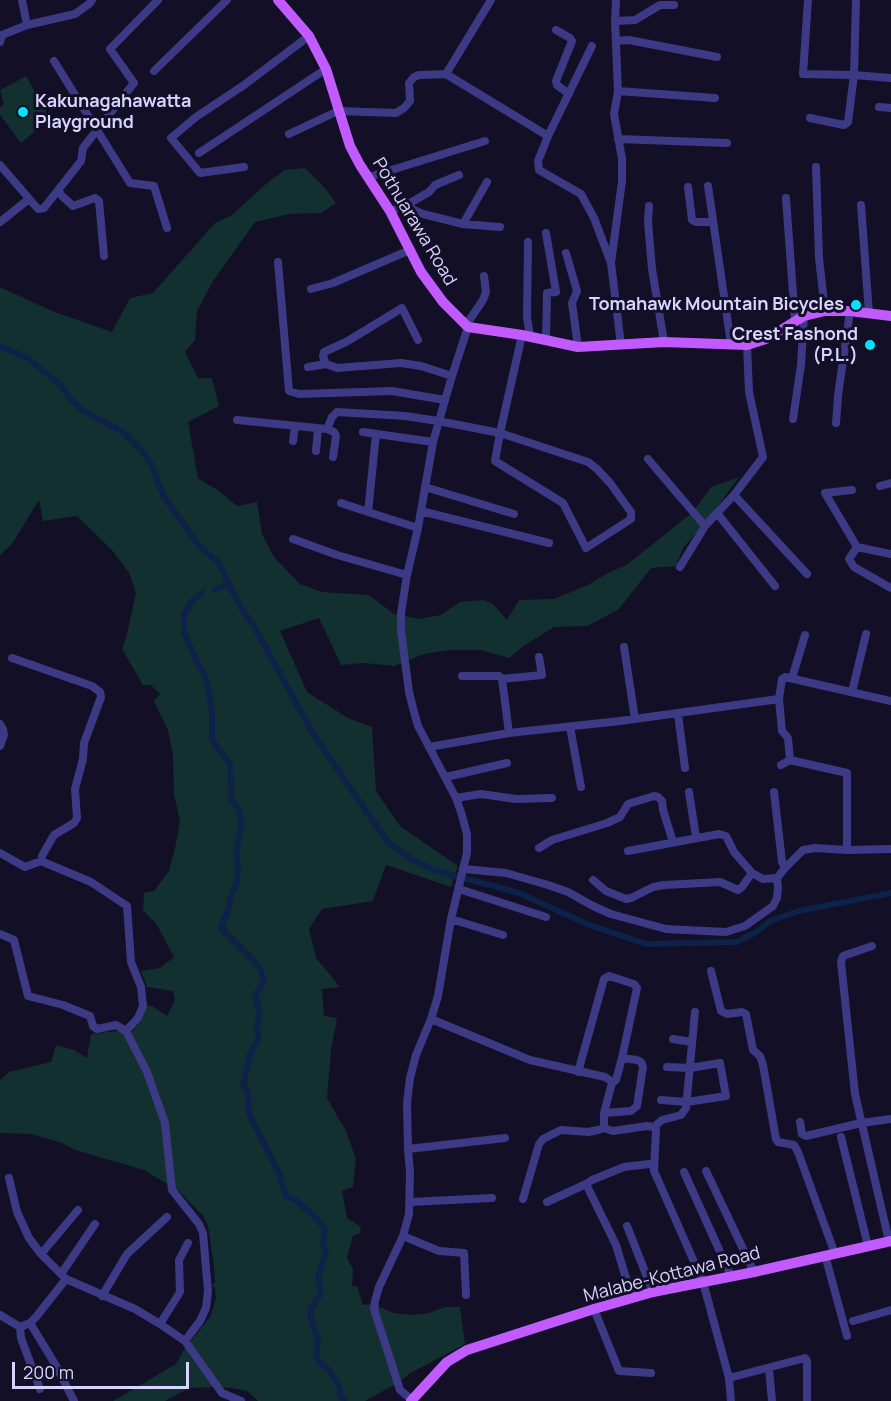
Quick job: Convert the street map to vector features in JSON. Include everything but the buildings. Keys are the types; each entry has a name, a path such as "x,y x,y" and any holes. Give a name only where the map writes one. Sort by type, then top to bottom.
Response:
{"main road":[{"name":"Pothuarawa Road","path":"278,0 309,36 326,69 350,146 390,211 421,272 442,302 467,326"},
{"path":"467,326 526,335 578,347 664,342 747,345 766,339 799,318 825,311 850,311 891,316"},
{"name":"Malabe-Kottawa Road","path":"417,1398 447,1362 466,1350 653,1292 890,1241"}],"street":[{"path":"22,0 27,24"},
{"path":"1,38 27,24 75,14 92,0"},
{"path":"0,165 28,199 38,208 44,208 81,161 83,148 134,83 110,49 158,0"},
{"path":"154,71 227,0"},
{"path":"446,74 491,0"},
{"path":"610,263 622,181 622,159 614,114 618,91 616,0"},
{"path":"808,0 803,74 891,78"},
{"path":"810,118 844,125 848,122 854,75 856,0"},
{"path":"615,21 635,20 660,5 674,5"},
{"path":"556,30 572,41 556,81 557,85 569,94"},
{"path":"244,167 200,173 171,138 196,117 244,85 309,36"},
{"path":"616,41 629,40 717,57"},
{"path":"592,46 538,161 539,170 580,194 594,218 610,263 621,345"},
{"path":"54,61 130,183 154,186 167,228"},
{"path":"199,153 326,69"},
{"path":"289,134 338,111 396,113 410,101 409,83 414,77 446,74 548,136"},
{"path":"618,91 715,98"},
{"path":"879,107 891,108"},
{"path":"618,139 727,142"},
{"path":"369,177 485,141"},
{"path":"816,167 819,258 825,311"},
{"path":"390,211 406,206 429,192 435,185 459,175"},
{"path":"463,224 487,182"},
{"path":"708,186 731,344"},
{"path":"688,187 693,220 713,222"},
{"path":"58,189 73,206 95,198 99,201 104,256"},
{"path":"786,198 799,318 801,365 793,419"},
{"path":"0,222 28,199"},
{"path":"861,205 869,313"},
{"path":"406,206 423,214 463,224 500,227"},
{"path":"649,206 652,269 664,342"},
{"path":"546,234 556,292 547,293 546,340"},
{"path":"316,451 322,429 338,412 405,416 500,433 588,462 610,483 631,512 631,519 586,548 563,503 495,461 500,433 526,335 528,242"},
{"path":"311,289 333,283 410,250"},
{"path":"566,253 577,291 572,303 578,347"},
{"path":"278,262 289,391 299,394 392,391 445,400"},
{"path":"417,1398 400,1390 374,1309 379,1287 403,1236 409,1214 407,1103 410,1078 438,996 451,919 467,853 467,834 456,798 418,726 409,692 401,631 401,613 438,421 467,326 486,292 484,276"},
{"path":"326,364 324,352 346,342 402,308 418,340"},
{"path":"836,423 850,311"},
{"path":"681,567 705,526 735,495 763,457 749,392 747,345"},
{"path":"308,367 326,364 337,368 401,363 421,366 452,376"},
{"path":"237,420 334,432 336,436 333,457"},
{"path":"293,441 295,426"},
{"path":"363,432 433,442"},
{"path":"368,513 376,434"},
{"path":"648,459 705,526"},
{"path":"880,486 891,483"},
{"path":"425,487 513,514"},
{"path":"852,490 825,493 857,547 891,555"},
{"path":"735,495 807,574"},
{"path":"341,502 418,528"},
{"path":"421,511 549,543"},
{"path":"717,513 775,586"},
{"path":"293,539 336,555 407,575"},
{"path":"857,547 849,559 854,567 891,588"},
{"path":"852,692 866,634"},
{"path":"792,678 806,635"},
{"path":"624,646 635,719"},
{"path":"462,676 499,676 502,679 542,675 539,657"},
{"path":"12,658 92,686 100,692 101,698 84,743 83,759 75,789 77,818 74,823 54,835 41,861"},
{"path":"790,760 788,738 782,731 779,699 782,679 785,677 891,701"},
{"path":"502,679 509,733"},
{"path":"429,747 509,733 678,714 779,699"},
{"path":"678,714 685,768"},
{"path":"0,724 4,735 0,746"},
{"path":"570,727 581,787"},
{"path":"781,765 790,760 847,773 847,850"},
{"path":"446,777 507,763"},
{"path":"689,792 696,837"},
{"path":"774,792 782,862 785,868"},
{"path":"456,798 481,794 516,799 552,798"},
{"path":"539,848 552,840 607,823 620,817 628,804 654,796 662,801 673,842"},
{"path":"628,851 719,834 726,836 734,852 752,873 763,879 777,878"},
{"path":"461,878 506,873 568,892 611,914 666,929 726,932 745,926 773,906 777,898 777,878 803,850 815,848 891,849"},
{"path":"0,853 25,867 41,861 91,882 127,906 131,962 141,987 142,1006 138,1018 126,1031"},
{"path":"593,880 606,891 626,899 653,887 664,885 720,882 738,890 752,873"},
{"path":"461,878 546,917"},
{"path":"451,919 503,935"},
{"path":"0,934 14,940 28,996 63,1005 90,1016 93,1026 97,1029 116,1025 126,1031 147,1072 165,1123 172,1190 199,1224 203,1233 208,1291 206,1308 200,1321 185,1341"},
{"path":"872,946 843,956 841,962 855,1094 890,1241"},
{"path":"711,971 721,1011 727,1014 742,1012 746,1014 753,1050 760,1056 763,1065 776,1139 778,1142 794,1145 798,1152 830,1254 847,1336"},
{"path":"578,1072 604,979 609,976 634,984 637,988 622,1058 604,1113 604,1128"},
{"path":"523,1199 539,1144 543,1139 561,1130 588,1132 604,1128 613,1131 654,1127 662,1120 681,1115 687,1102 695,1012"},
{"path":"431,1019 530,1060 605,1077 612,1083"},
{"path":"673,1039 692,1042"},
{"path":"604,1113 631,1111 638,1106 643,1067 637,1060 622,1058"},
{"path":"661,1100 687,1102 726,1096 720,1063 690,1068 668,1067"},
{"path":"800,1122 802,1134 806,1136 861,1123 891,1119"},
{"path":"654,1127 656,1130 654,1171 703,1282 729,1378 731,1401"},
{"path":"841,1137 868,1246"},
{"path":"408,1149 505,1138"},
{"path":"547,1202 624,1167 649,1164 654,1166"},
{"path":"706,1171 754,1272"},
{"path":"684,1172 731,1276"},
{"path":"9,1178 17,1212 28,1238 64,1277 135,1309 185,1341 222,1393 240,1401"},
{"path":"586,1184 616,1245 632,1298"},
{"path":"410,1202 492,1198"},
{"path":"41,1254 78,1210"},
{"path":"102,1296 127,1254 167,1217"},
{"path":"20,1327 30,1323 36,1317 64,1277 95,1224"},
{"path":"627,1226 653,1292"},
{"path":"403,1236 439,1251 464,1253 466,1294"},
{"path":"160,1324 180,1292 179,1260 188,1243"},
{"path":"594,1309 619,1371 651,1373"},
{"path":"853,1321 891,1310"},
{"path":"0,1315 20,1327"},
{"path":"30,1323 74,1401"},
{"path":"20,1327 21,1338 40,1389"},
{"path":"729,1378 805,1358 807,1361 807,1401"},
{"path":"769,1368 772,1401"}],"green space":[{"name":"Kakunagahawatta Playground","path":"26,76 50,118 21,143 0,115 0,108 4,104 0,90"},
{"path":"305,168 336,203 321,213 289,214 255,222 213,281 197,311 195,340 185,352 198,378 212,378 219,406 188,422 198,478 237,506 257,502 262,534 274,557 300,584 322,592 369,595 394,614 419,619 441,615 460,602 483,600 493,604 507,620 519,600 554,599 588,585 628,564 693,512 711,487 739,477 710,517 683,548 676,566 651,568 619,609 588,626 554,627 509,658 481,650 449,650 424,654 394,666 364,663 341,665 319,618 280,631 307,692 348,718 372,727 376,791 400,826 458,866 451,887 386,865 373,901 322,909 309,929 316,958 340,987 322,989 324,1016 337,1018 331,1051 327,1098 346,1131 356,1159 353,1187 342,1191 347,1218 361,1227 360,1233 353,1236 347,1258 353,1269 352,1286 357,1286 363,1305 373,1304 394,1313 411,1315 429,1313 445,1307 460,1307 465,1344 365,1401 258,1401 247,1391 218,1387 189,1388 165,1401 113,1401 176,1364 210,1317 216,1299 215,1288 212,1285 215,1282 214,1267 208,1226 203,1216 180,1192 144,1170 75,1150 62,1143 31,1134 0,1133 0,1080 9,1072 51,1062 56,1045 74,1050 87,1058 91,1034 132,1032 141,1021 143,1006 152,1006 167,1016 175,1000 173,991 147,987 141,971 160,968 174,957 157,925 143,910 144,893 154,891 169,871 180,820 174,795 173,755 168,730 154,701 160,694 151,685 143,685 122,649 136,593 129,573 112,550 77,516 43,521 39,500 12,544 0,555 0,287 52,311 112,332 130,298 153,293 215,223 232,215 285,170"}],"waterway":[{"path":"0,346 26,357 60,384 73,402 85,412 122,431 143,452 150,462 163,495 199,546 218,562 240,606 255,628 312,732 386,840 411,859 434,870 519,893 589,925 646,944 737,942 758,931 770,921 799,911 891,893"},
{"path":"215,589 230,584"},
{"path":"203,592 192,601 184,615 184,632 206,678 212,712 212,740 230,764 231,798 239,810 241,826 236,856 237,883 221,928 259,966 264,980 255,996 260,1012 257,1025 258,1039 249,1056 243,1087 248,1091 249,1114 279,1173 286,1196 297,1201 325,1229 323,1245 326,1252 318,1276 321,1293 311,1309 310,1317 318,1340 316,1359 329,1370 340,1388 340,1396 344,1401"}],"place":[{"name":"Kakunagahawatta Playground","path":"23,112"},
{"name":"Tomahawk Mountain Bicycles","path":"856,305"},
{"name":"Crest Fashond (P.L.)","path":"870,345"}]}
